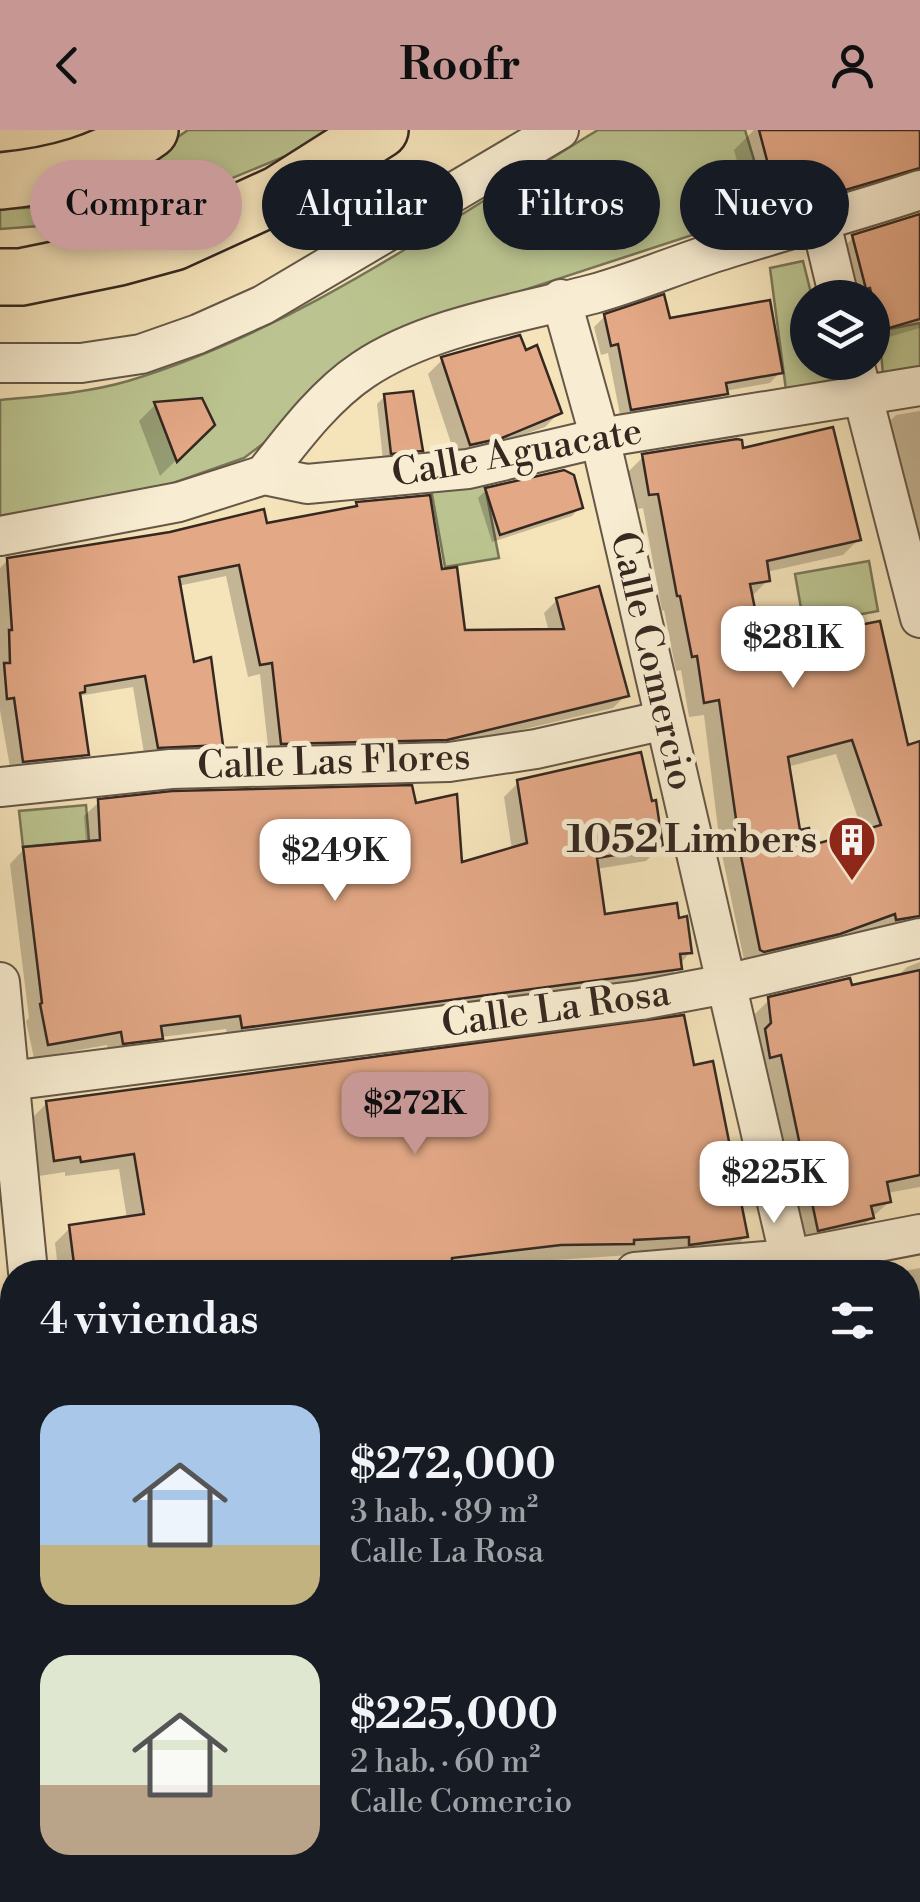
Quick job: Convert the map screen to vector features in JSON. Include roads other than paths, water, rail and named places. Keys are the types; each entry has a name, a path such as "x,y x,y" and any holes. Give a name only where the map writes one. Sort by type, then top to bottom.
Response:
{"highway":[{"path":"0,180 45,176 82,166 129,146 150,130"},
{"path":"0,277 21,277 86,264 174,242 279,194 380,130"}],"street":[{"path":"0,363 81,363 140,354 198,334 263,305 559,130"},
{"path":"849,214 920,190"},
{"path":"264,475 306,421 363,370 432,337 561,299 592,294 721,250"},
{"path":"828,250 835,280"},
{"name":"Calle Comercio","path":"561,299 600,438 726,984 803,1260"},
{"path":"858,380 920,618"},
{"name":"Calle Aguacate","path":"0,536 179,502 264,475 307,484 468,468 858,380 920,386"},
{"name":"Calle Las Flores","path":"0,788 171,769 449,762 536,749 665,720"},
{"name":"Calle La Rosa","path":"9,1081 642,1000 920,938"},
{"path":"0,982 27,1260"},
{"path":"812,1260 920,1234"}],"place":[{"name":"1052 Limbers","path":"852,882"}]}
